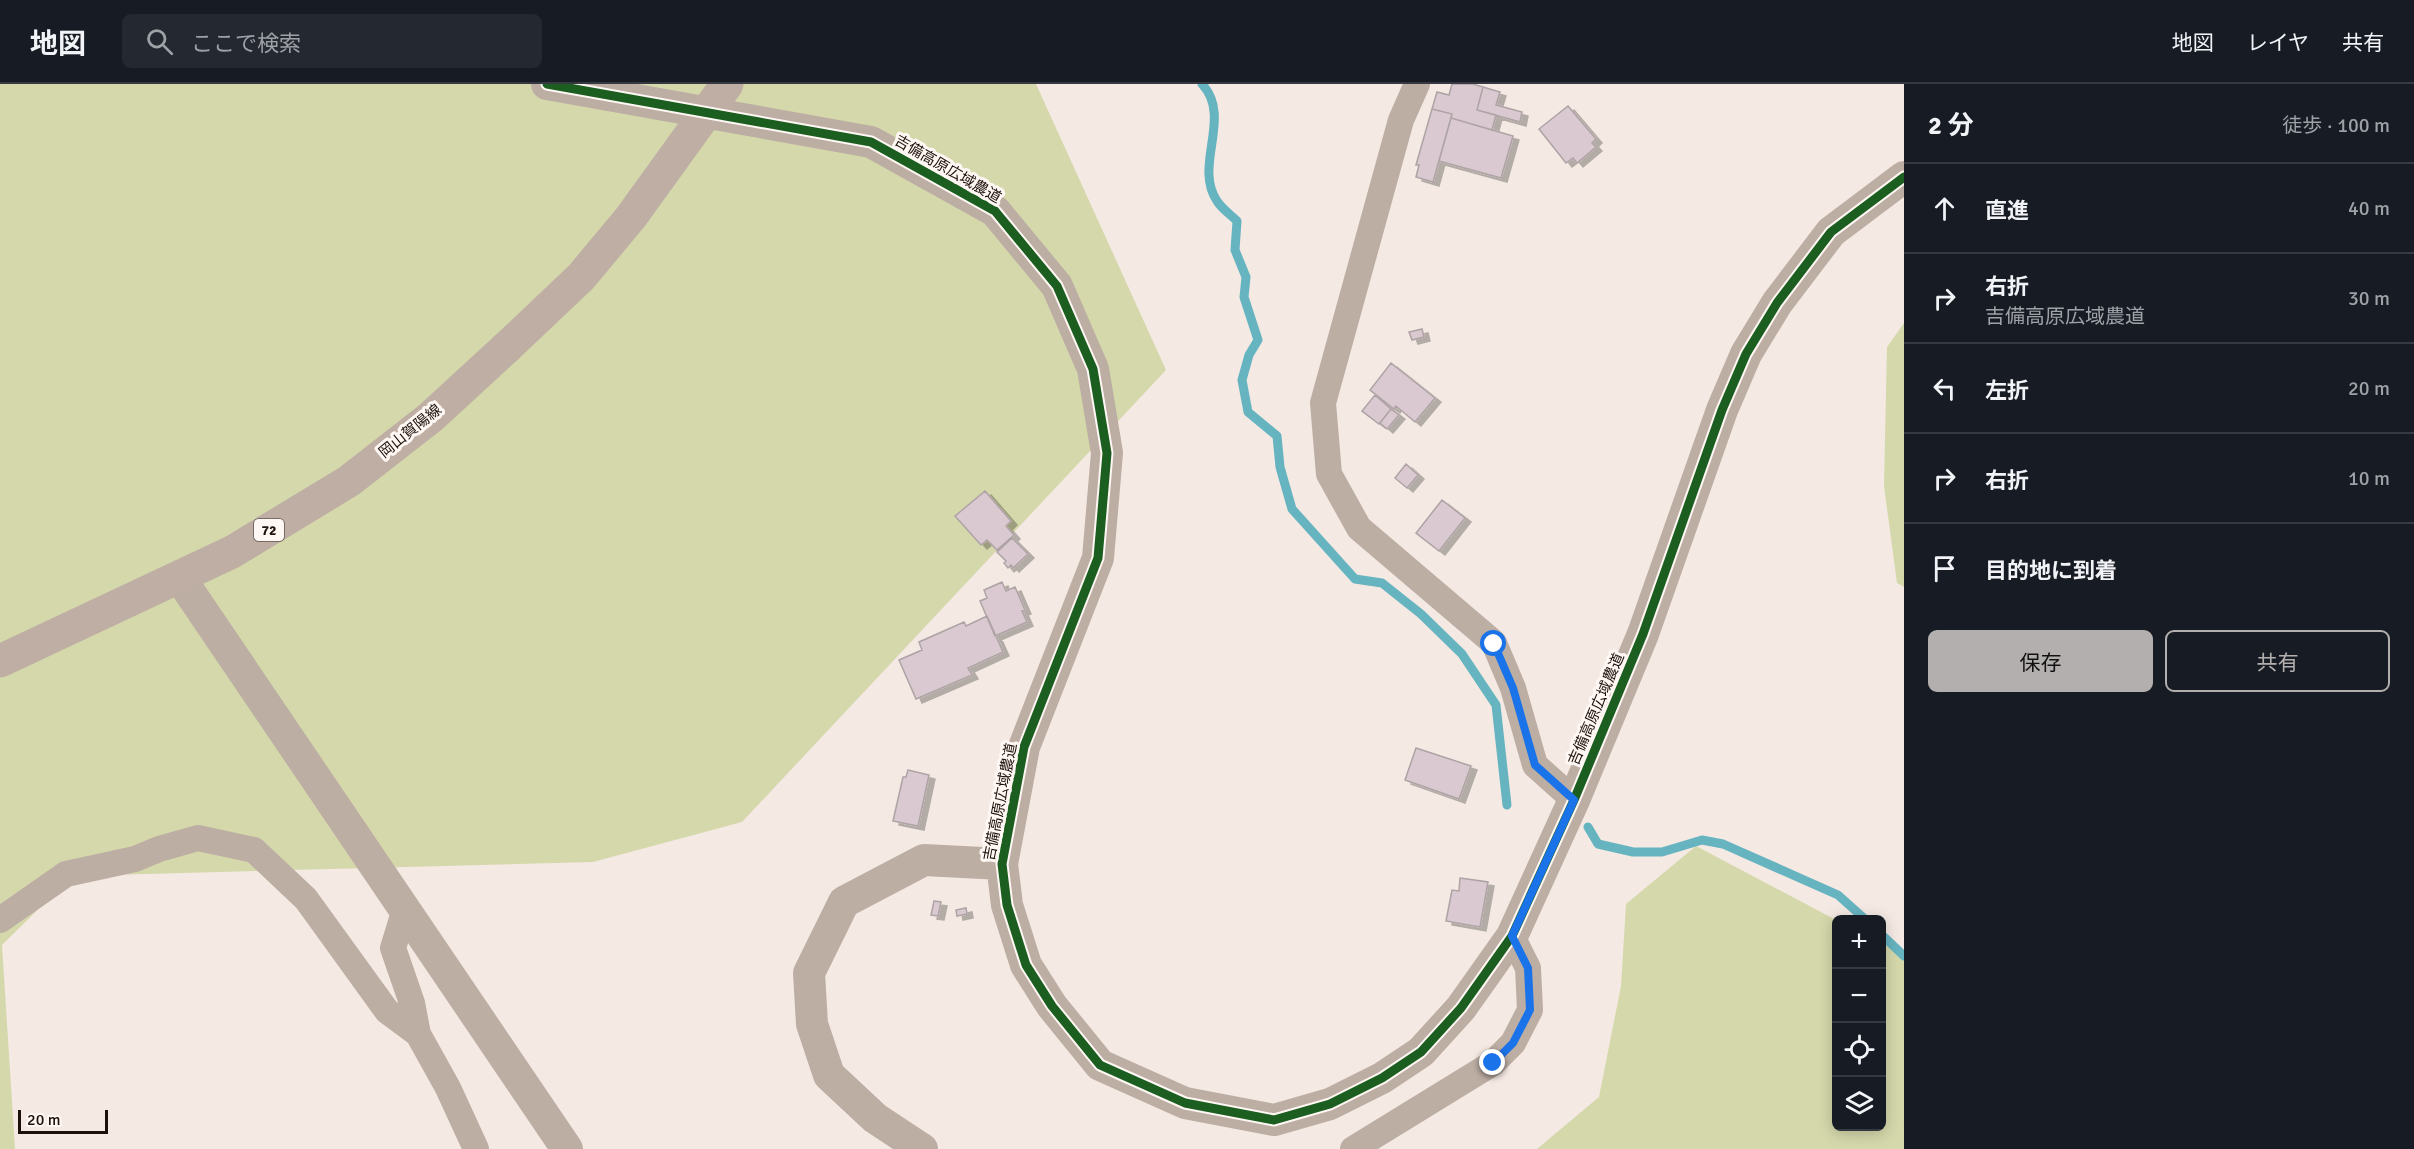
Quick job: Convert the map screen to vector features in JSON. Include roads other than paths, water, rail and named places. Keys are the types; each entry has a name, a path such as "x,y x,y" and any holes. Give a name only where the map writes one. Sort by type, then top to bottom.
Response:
{"main road":[{"name":"岡山賀陽線","path":"0,661 232,552 349,481 431,417 581,277 631,217 727,84"}],"street":[{"name":"吉備高原広域農道","path":"547,84 871,142 995,211 1057,286 1093,369 1107,453 1098,558 1024,747 1002,864 1007,905 1026,965 1052,1006 1100,1065 1185,1103 1274,1120 1330,1104 1382,1078 1420,1052 1461,1008 1512,936 1574,800 1643,634 1722,410 1746,354 1777,303 1831,232 1904,177"},
{"path":"1417,84 1401,120 1323,403 1329,474 1359,528 1494,644 1513,688 1535,765 1574,800"},
{"path":"180,578 567,1149"},
{"path":"0,920 66,874 135,860 159,849 198,838 254,850 306,899 387,1011 418,1034"},
{"path":"922,1149 875,1118 829,1075 812,1024 809,972 844,902 924,860 1002,864"},
{"path":"405,909 393,948 412,1003 418,1034 448,1088 476,1149"},
{"path":"1353,1149 1493,1063 1513,1043 1530,1010 1528,968 1512,936"}],"waterway":[{"path":"1202,84 1211,97 1214,111 1209,173 1211,187 1219,204 1237,221 1235,250 1246,277 1244,297 1258,340 1249,355 1242,380 1248,412 1277,436 1280,467 1292,509 1355,579 1382,583 1421,614 1462,654 1496,705 1507,805"},
{"path":"1588,827 1598,844 1633,852 1662,852 1702,840 1723,844 1838,895 1860,915"},
{"path":"1886,939 1904,956"}]}
